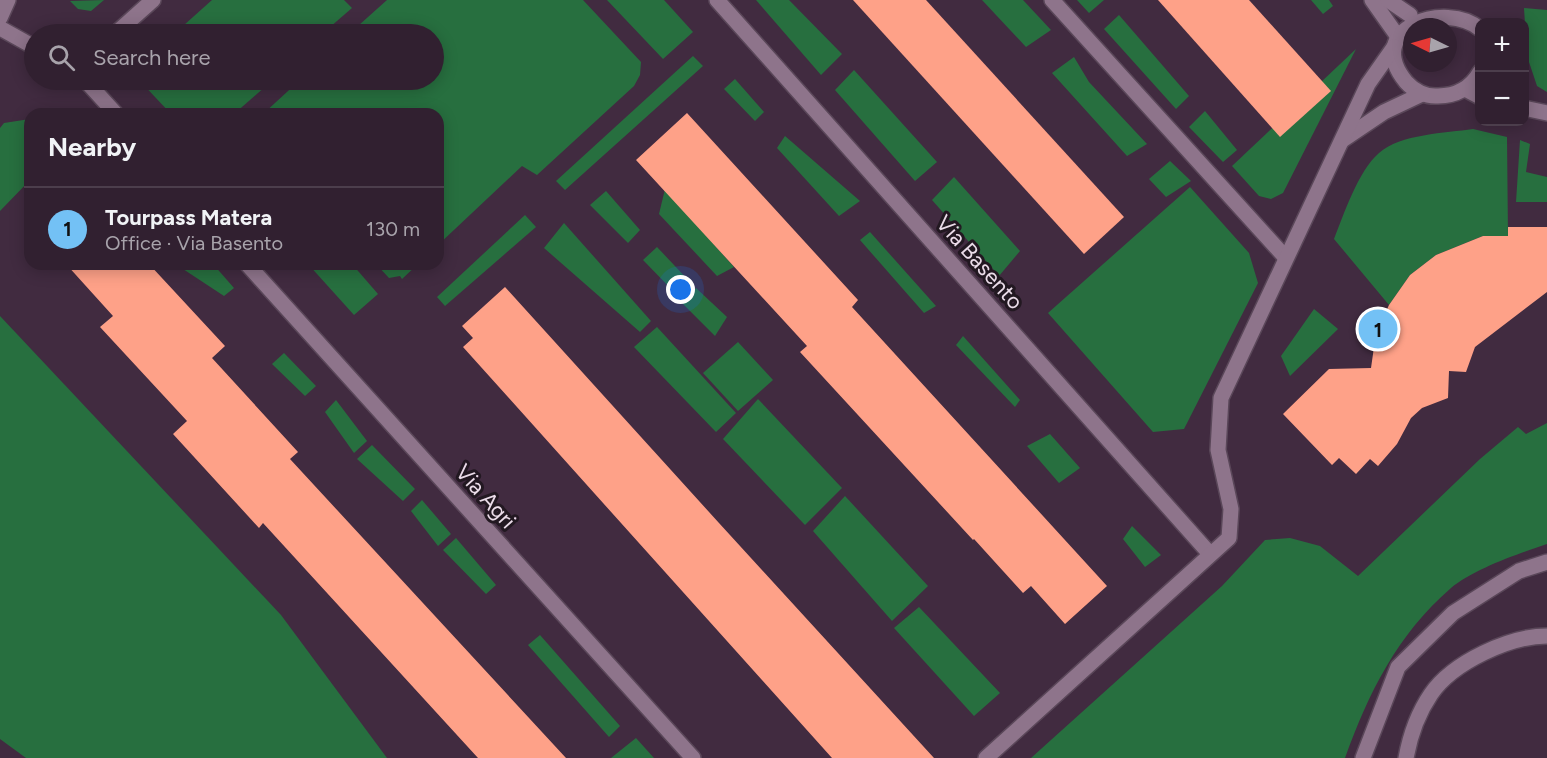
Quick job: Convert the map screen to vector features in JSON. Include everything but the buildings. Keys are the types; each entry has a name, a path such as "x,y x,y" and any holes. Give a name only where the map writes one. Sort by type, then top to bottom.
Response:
{"street":[{"path":"0,18 8,0"},
{"path":"126,24 153,0"},
{"name":"Via Basento","path":"717,0 1210,554"},
{"path":"1052,0 1286,258"},
{"path":"1372,0 1395,41 1394,61 1400,75 1409,86 1422,94 1444,96 1465,89 1475,77"},
{"path":"1388,0 1410,15"},
{"path":"986,758 1229,538 1231,509 1218,450 1221,398 1368,84 1410,15 1423,8 1437,5 1465,6 1475,22"},
{"path":"0,28 24,41"},
{"path":"1465,89 1475,95"},
{"path":"94,90 111,108"},
{"path":"1344,139 1384,112 1422,94"},
{"path":"1529,109 1547,113"},
{"name":"Via Agri","path":"252,270 693,758"},
{"path":"1363,758 1398,667 1453,613 1519,571 1547,562"},
{"path":"1406,758 1411,734 1431,693 1467,660 1527,636 1547,636"}],"green space":[{"path":"104,0 91,11 78,9 70,1"},
{"path":"212,0 344,0 352,8 334,24 185,24"},
{"path":"387,0 583,0 641,62 640,75 634,86 537,175 522,166 444,239 444,108 270,108 289,90 444,90 444,24 360,24"},
{"path":"607,0 664,0 693,32 663,59"},
{"path":"756,0 789,0 842,54 821,75"},
{"path":"982,0 1023,0 1051,30 1026,47"},
{"path":"1077,0 1104,0 1089,13"},
{"path":"1311,0 1329,0 1333,6 1323,14"},
{"path":"1524,8 1547,10 1547,92 1537,86 1529,62 1529,18 1525,18"},
{"path":"1119,15 1189,96 1176,109 1104,29"},
{"path":"1356,49 1283,193 1271,199 1259,196 1232,166"},
{"path":"693,56 703,66 565,190 556,181"},
{"path":"1074,57 1089,82 1147,144 1127,156 1052,73"},
{"path":"854,70 937,162 915,181 835,90"},
{"path":"735,79 764,112 755,121 724,89"},
{"path":"148,90 262,90 241,108 165,108"},
{"path":"1205,111 1237,150 1223,162 1189,127"},
{"path":"24,120 24,186 0,211 0,128 4,123"},
{"path":"1473,129 1507,137 1508,236 1483,236 1436,255 1410,275 1389,305 1334,239 1352,193 1371,161 1388,147 1424,135"},
{"path":"785,136 860,201 839,216 777,148"},
{"path":"1520,140 1530,144 1526,172 1547,177 1547,202 1516,202"},
{"path":"1170,161 1191,181 1166,197 1149,179"},
{"path":"954,177 1020,251 999,276 932,200"},
{"path":"1190,187 1249,253 1258,283 1184,429 1153,432 1048,313"},
{"path":"665,189 734,267 717,276 659,214"},
{"path":"606,191 640,230 628,243 590,205"},
{"path":"525,215 536,227 445,306 437,297"},
{"path":"564,223 651,321 640,332 544,248"},
{"path":"870,232 936,306 924,313 860,240"},
{"path":"657,247 691,283 677,295 643,260"},
{"path":"185,270 218,270 234,288 224,296"},
{"path":"313,270 357,270 378,294 354,315"},
{"path":"382,270 412,270 402,279 400,276 389,278"},
{"path":"696,288 727,317 715,336 682,303"},
{"path":"1314,309 1338,329 1290,376 1281,356"},
{"path":"0,316 281,615 387,758 26,758 0,739"},
{"path":"657,327 736,413 716,432 634,347"},
{"path":"963,336 1020,400 1015,407 956,345"},
{"path":"738,342 773,380 738,411 703,373"},
{"path":"284,353 316,386 305,396 272,364"},
{"path":"758,399 842,488 805,525 723,439"},
{"path":"336,400 367,441 354,453 325,412"},
{"path":"1547,423 1547,544 1471,574 1451,588 1432,606 1400,645 1387,666 1364,710 1345,758 1031,758 1222,586 1265,540 1290,538 1320,546 1358,576 1480,459 1518,427 1526,434"},
{"path":"1050,434 1080,468 1059,483 1027,446"},
{"path":"372,445 415,489 403,501 357,459"},
{"path":"845,496 928,586 892,621 813,531"},
{"path":"422,500 451,534 438,546 411,511"},
{"path":"1132,526 1161,555 1145,567 1123,539"},
{"path":"456,538 496,585 486,594 443,550"},
{"path":"919,607 1000,693 974,716 894,628"},
{"path":"540,635 620,726 609,737 528,645"},
{"path":"636,738 654,758 611,758"}],"place":[{"name":"Tourpass Matera","path":"1378,329"}]}
